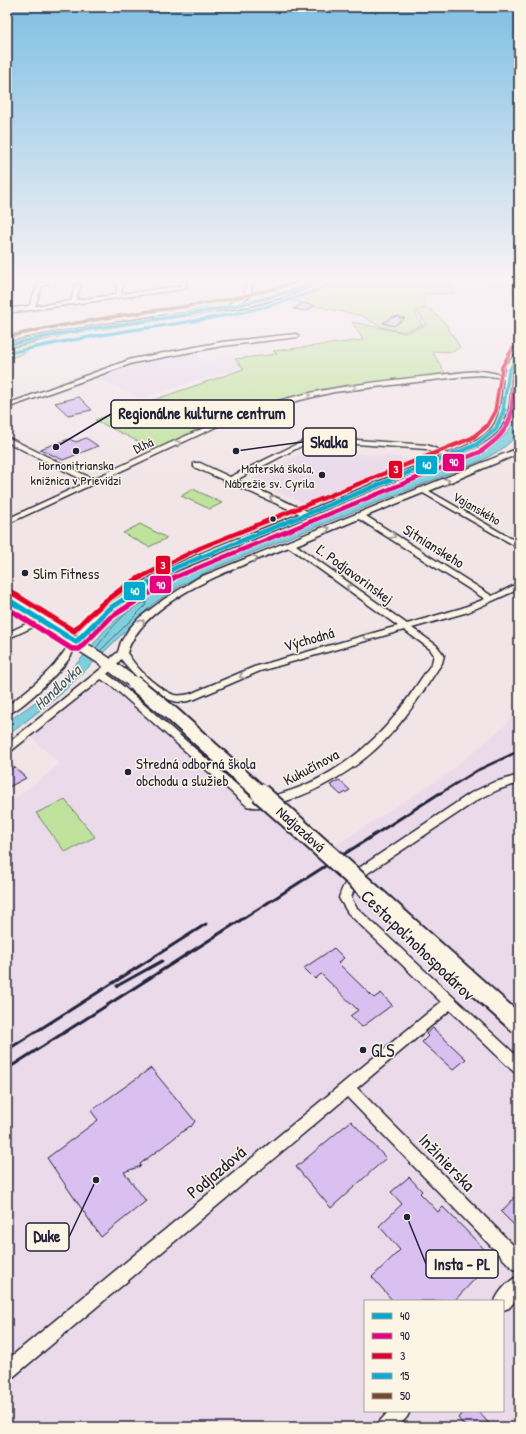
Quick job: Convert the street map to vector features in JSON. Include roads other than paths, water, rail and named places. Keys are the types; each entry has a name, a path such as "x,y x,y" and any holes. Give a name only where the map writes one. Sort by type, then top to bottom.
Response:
{"main road":[{"name":"Nadjazdová","path":"7,599 80,645 105,666 133,678 519,1025"}],"street":[{"path":"7,406 132,361 201,348"},
{"path":"7,711 40,686 80,645 85,628 152,580 177,567 449,458 476,445 495,430 505,411 508,366 519,353"},
{"path":"508,366 519,368"},
{"name":"Dlhá","path":"7,522 218,424 269,406 334,390 482,373 507,376"},
{"path":"7,439 92,482"},
{"path":"230,480 305,442 315,439 427,447 449,458"},
{"path":"7,749 122,653 123,645 136,628 159,606 201,580 511,455 519,450"},
{"path":"197,465 307,514"},
{"name":"Vajanského","path":"423,490 519,546"},
{"name":"Sitnianskeho","path":"360,516 492,599"},
{"name":"Ľ. Podjavorinskej","path":"290,544 404,626"},
{"name":"Východná","path":"122,653 133,678 172,698 192,697 257,669 404,626 465,610 519,586"},
{"path":"7,636 41,620"},
{"name":"Kukučínova","path":"105,666 115,684 251,803 286,798 307,789 354,761 375,744 392,725 437,663 439,655 433,647 404,626"},
{"name":"Cesta poľnohospodárov","path":"519,779 496,786 475,796 356,876 347,890 345,898 352,910 519,1067"},
{"name":"Podjazdová","path":"7,1371 450,1002"},
{"name":"Inžinierska","path":"347,1087 519,1263"},
{"path":"504,1301 519,1284"},
{"path":"386,1427 400,1412"}],"water":[{"name":"Handlovka","path":"519,381 519,434 502,449 483,460 210,570 180,586 153,604 61,694 7,736 7,722 48,693 80,660 104,631 133,604 168,582 240,548 472,457 493,445 506,434 514,420 517,408"}],"railway":[{"path":"439,794 478,770 519,751"},
{"path":"7,1069 440,793"},
{"path":"7,1050 206,924"},
{"path":"117,986 162,961"}],"place":[{"name":"Regionálne kulturne centrum","path":"56,447"},
{"name":"Hornonitrianska knižnica v Prievidzi","path":"76,451"},
{"name":"Skalka","path":"236,451"},
{"name":"Materská škola, Nábrežie sv. Cyrila","path":"322,475"},
{"name":"Slim Fitness","path":"25,573"},
{"name":"Stredná odborná škola obchodu a služieb","path":"128,772"},
{"name":"GLS","path":"363,1050"},
{"name":"Duke","path":"96,1180"},
{"name":"Insta - PL","path":"407,1217"}]}
